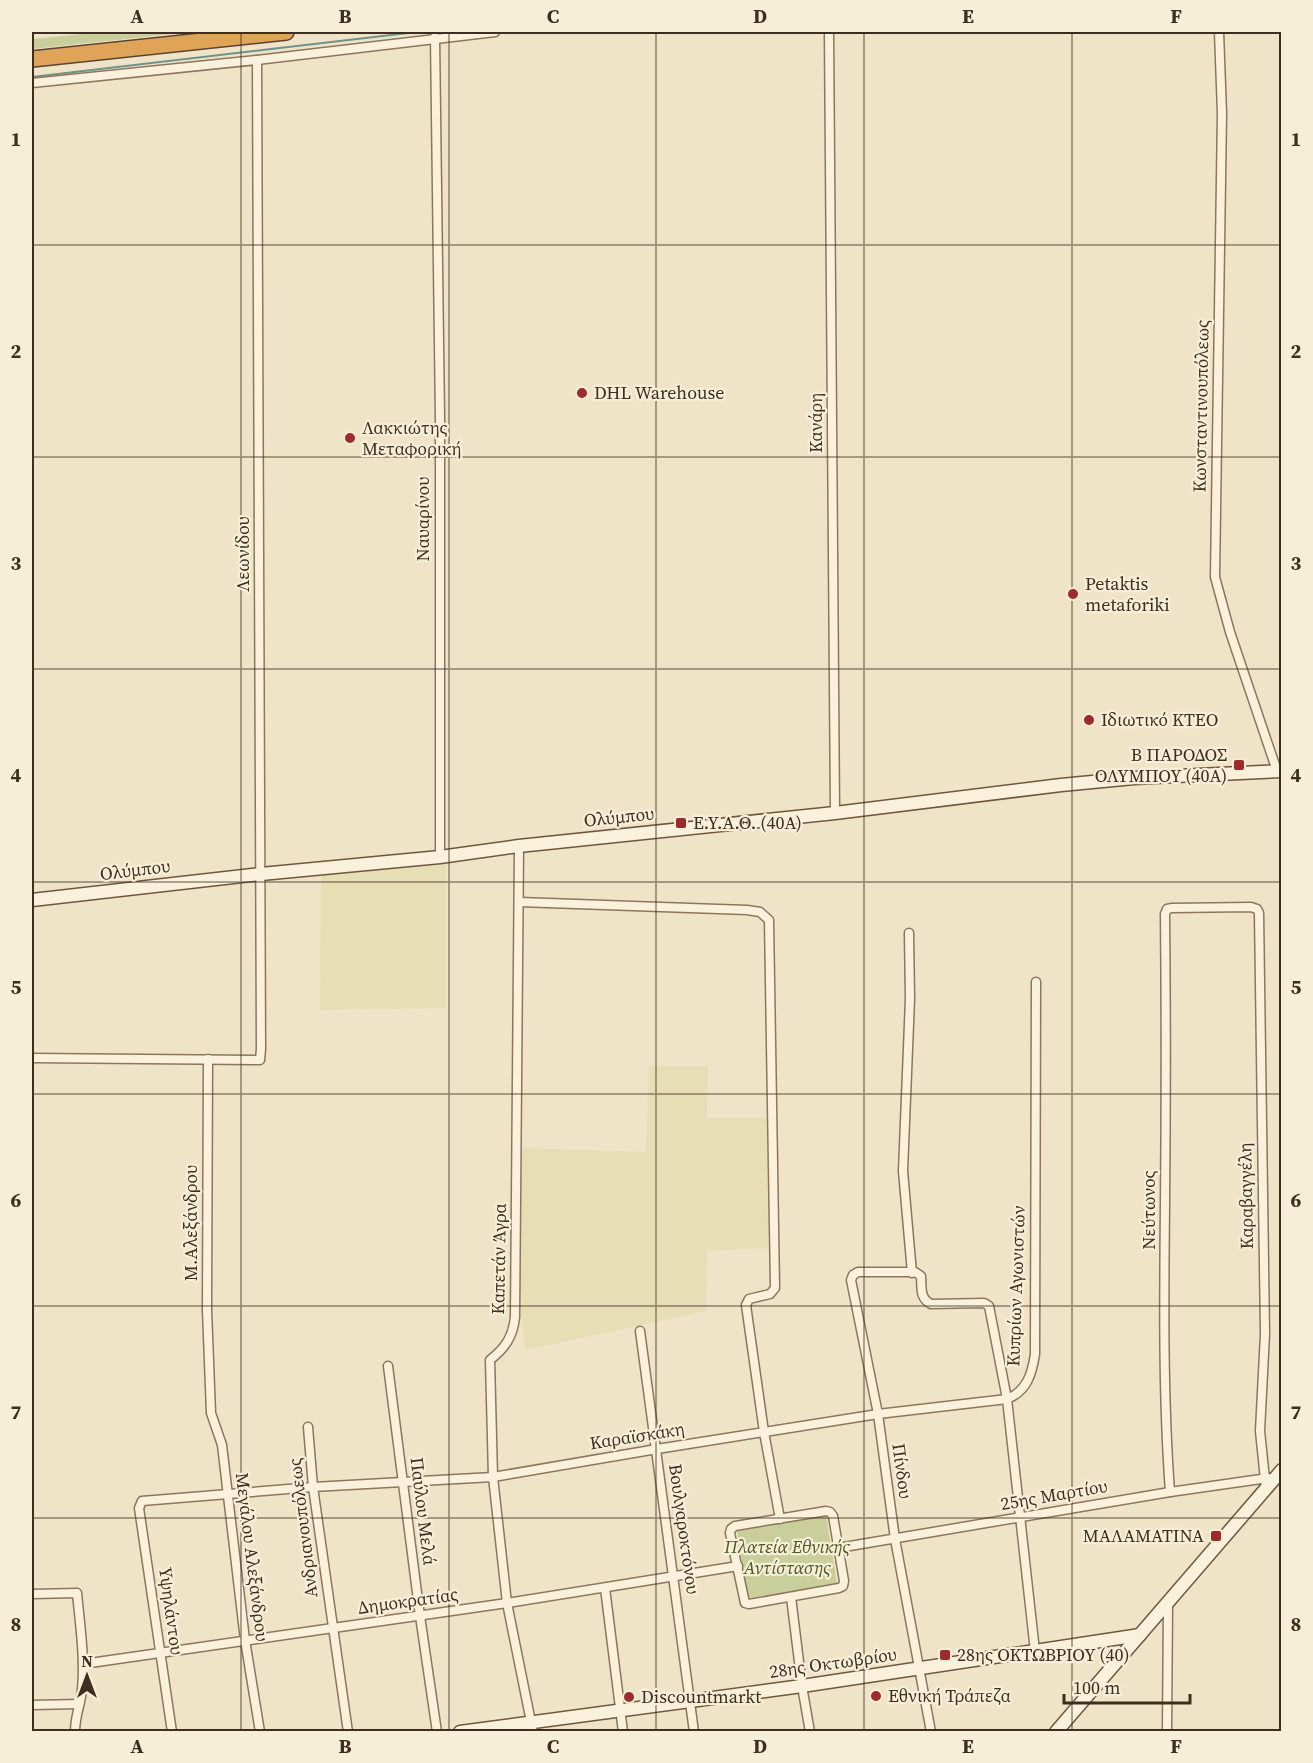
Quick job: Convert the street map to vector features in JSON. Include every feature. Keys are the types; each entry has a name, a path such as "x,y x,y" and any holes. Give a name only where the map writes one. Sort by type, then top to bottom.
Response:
{"highway":[{"path":"32,59 286,32"}],"street":[{"path":"32,82 257,60 435,37 495,32"},
{"name":"Κανάρη","path":"829,32 835,813"},
{"name":"Κωνσταντινουπόλεως","path":"1219,32 1222,113 1215,577 1230,632 1279,771"},
{"name":"Ναυαρίνου","path":"435,37 440,419 440,857"},
{"name":"Λεωνίδου","path":"208,1059 260,1060 261,1049 257,60"},
{"name":"Ολύμπου","path":"32,900 261,874 440,857 519,846 835,813 1134,778 1279,771"},
{"name":"Καπετάν Άγρα","path":"519,846 515,1317 509,1340 504,1348 490,1360 493,1477 507,1603 532,1726"},
{"path":"519,902 747,910 760,912 769,920 775,1288 770,1294 747,1301 764,1432 780,1519"},
{"name":"Καραβαγγέλη","path":"1165,928 1166,912 1169,908 1251,907 1257,909 1259,913 1264,1334 1260,1431 1272,1479"},
{"name":"Νεύτωνος","path":"1165,928 1167,1060 1164,1300 1166,1435 1170,1492"},
{"path":"909,933 910,999 903,1171 912,1273 921,1276 921,1293 927,1302 935,1304 984,1303 989,1306 1007,1399 1035,1651"},
{"name":"Κυπρίων Αγωνιστών","path":"1007,1399 1015,1396 1026,1386 1035,1354 1036,982"},
{"path":"32,1058 208,1059"},
{"name":"Μ.Αλεξάνδρου","path":"208,1059 207,1310 210,1387"},
{"name":"Πίνδου","path":"912,1273 858,1272 852,1277 878,1414 895,1539 931,1731"},
{"name":"Βουλγαροκτόνου","path":"640,1331 694,1731"},
{"name":"Παύλου Μελά","path":"388,1366 437,1731"},
{"name":"Μεγάλου Αλεξάνδρου","path":"210,1387 211,1413 222,1445 245,1640 260,1731"},
{"name":"Καραϊσκάκη","path":"148,1500 313,1487 493,1477 878,1414 1007,1399"},
{"name":"Ανδριανουπόλεως","path":"308,1427 313,1487 348,1731"},
{"path":"1056,1731 1272,1479"},
{"name":"25ης Μαρτίου","path":"838,1548 1170,1492 1272,1479"},
{"name":"Υψηλάντου","path":"148,1500 140,1503 139,1508 172,1731"},
{"path":"826,1511 833,1516 838,1548 843,1586 747,1604 743,1598 730,1533 735,1526 826,1511"},
{"name":"Δημοκρατίας","path":"83,1664 507,1603 738,1566"},
{"path":"605,1588 623,1731"},
{"path":"32,1594 77,1593 83,1664 82,1689 76,1713 75,1731"},
{"path":"791,1597 801,1686 810,1731"},
{"path":"1167,1731 1168,1603"},
{"name":"28ης Οκτωβρίου","path":"460,1731 532,1726 621,1710 801,1686 1140,1635"},
{"path":"32,1705 78,1704"}],"shaded area":[{"path":"446,860 446,1008 320,1010 321,873"},
{"path":"649,1066 708,1066 707,1118 767,1118 768,1248 707,1251 706,1311 526,1350 521,1317 519,1247 522,1148 646,1152"}],"green space":[{"path":"103,32 192,32 32,49 32,39"},
{"name":"Πλατεία Εθνικής Αντίστασης","path":"826,1516 837,1583 748,1598 737,1531"}],"waterway":[{"path":"32,77 417,32"}],"place":[{"name":"DHL Warehouse","path":"582,393"},
{"name":"Λακκιώτης Μεταφορική","path":"350,438"},
{"name":"Petaktis metaforiki","path":"1073,594"},
{"name":"Ιδιωτικό ΚΤΕΟ","path":"1089,720"},
{"name":"Β ΠΑΡΟΔΟΣ ΟΛΥΜΠΟΥ (40Α)","path":"1239,765"},
{"name":"Ε.Υ.Α.Θ. (40Α)","path":"681,823"},
{"name":"ΜΑΛΑΜΑΤΙΝΑ","path":"1216,1536"},
{"name":"28ης ΟΚΤΩΒΡΙΟΥ (40)","path":"945,1655"},
{"name":"Εθνική Τράπεζα","path":"876,1696"},
{"name":"Discountmarkt","path":"629,1697"}]}
